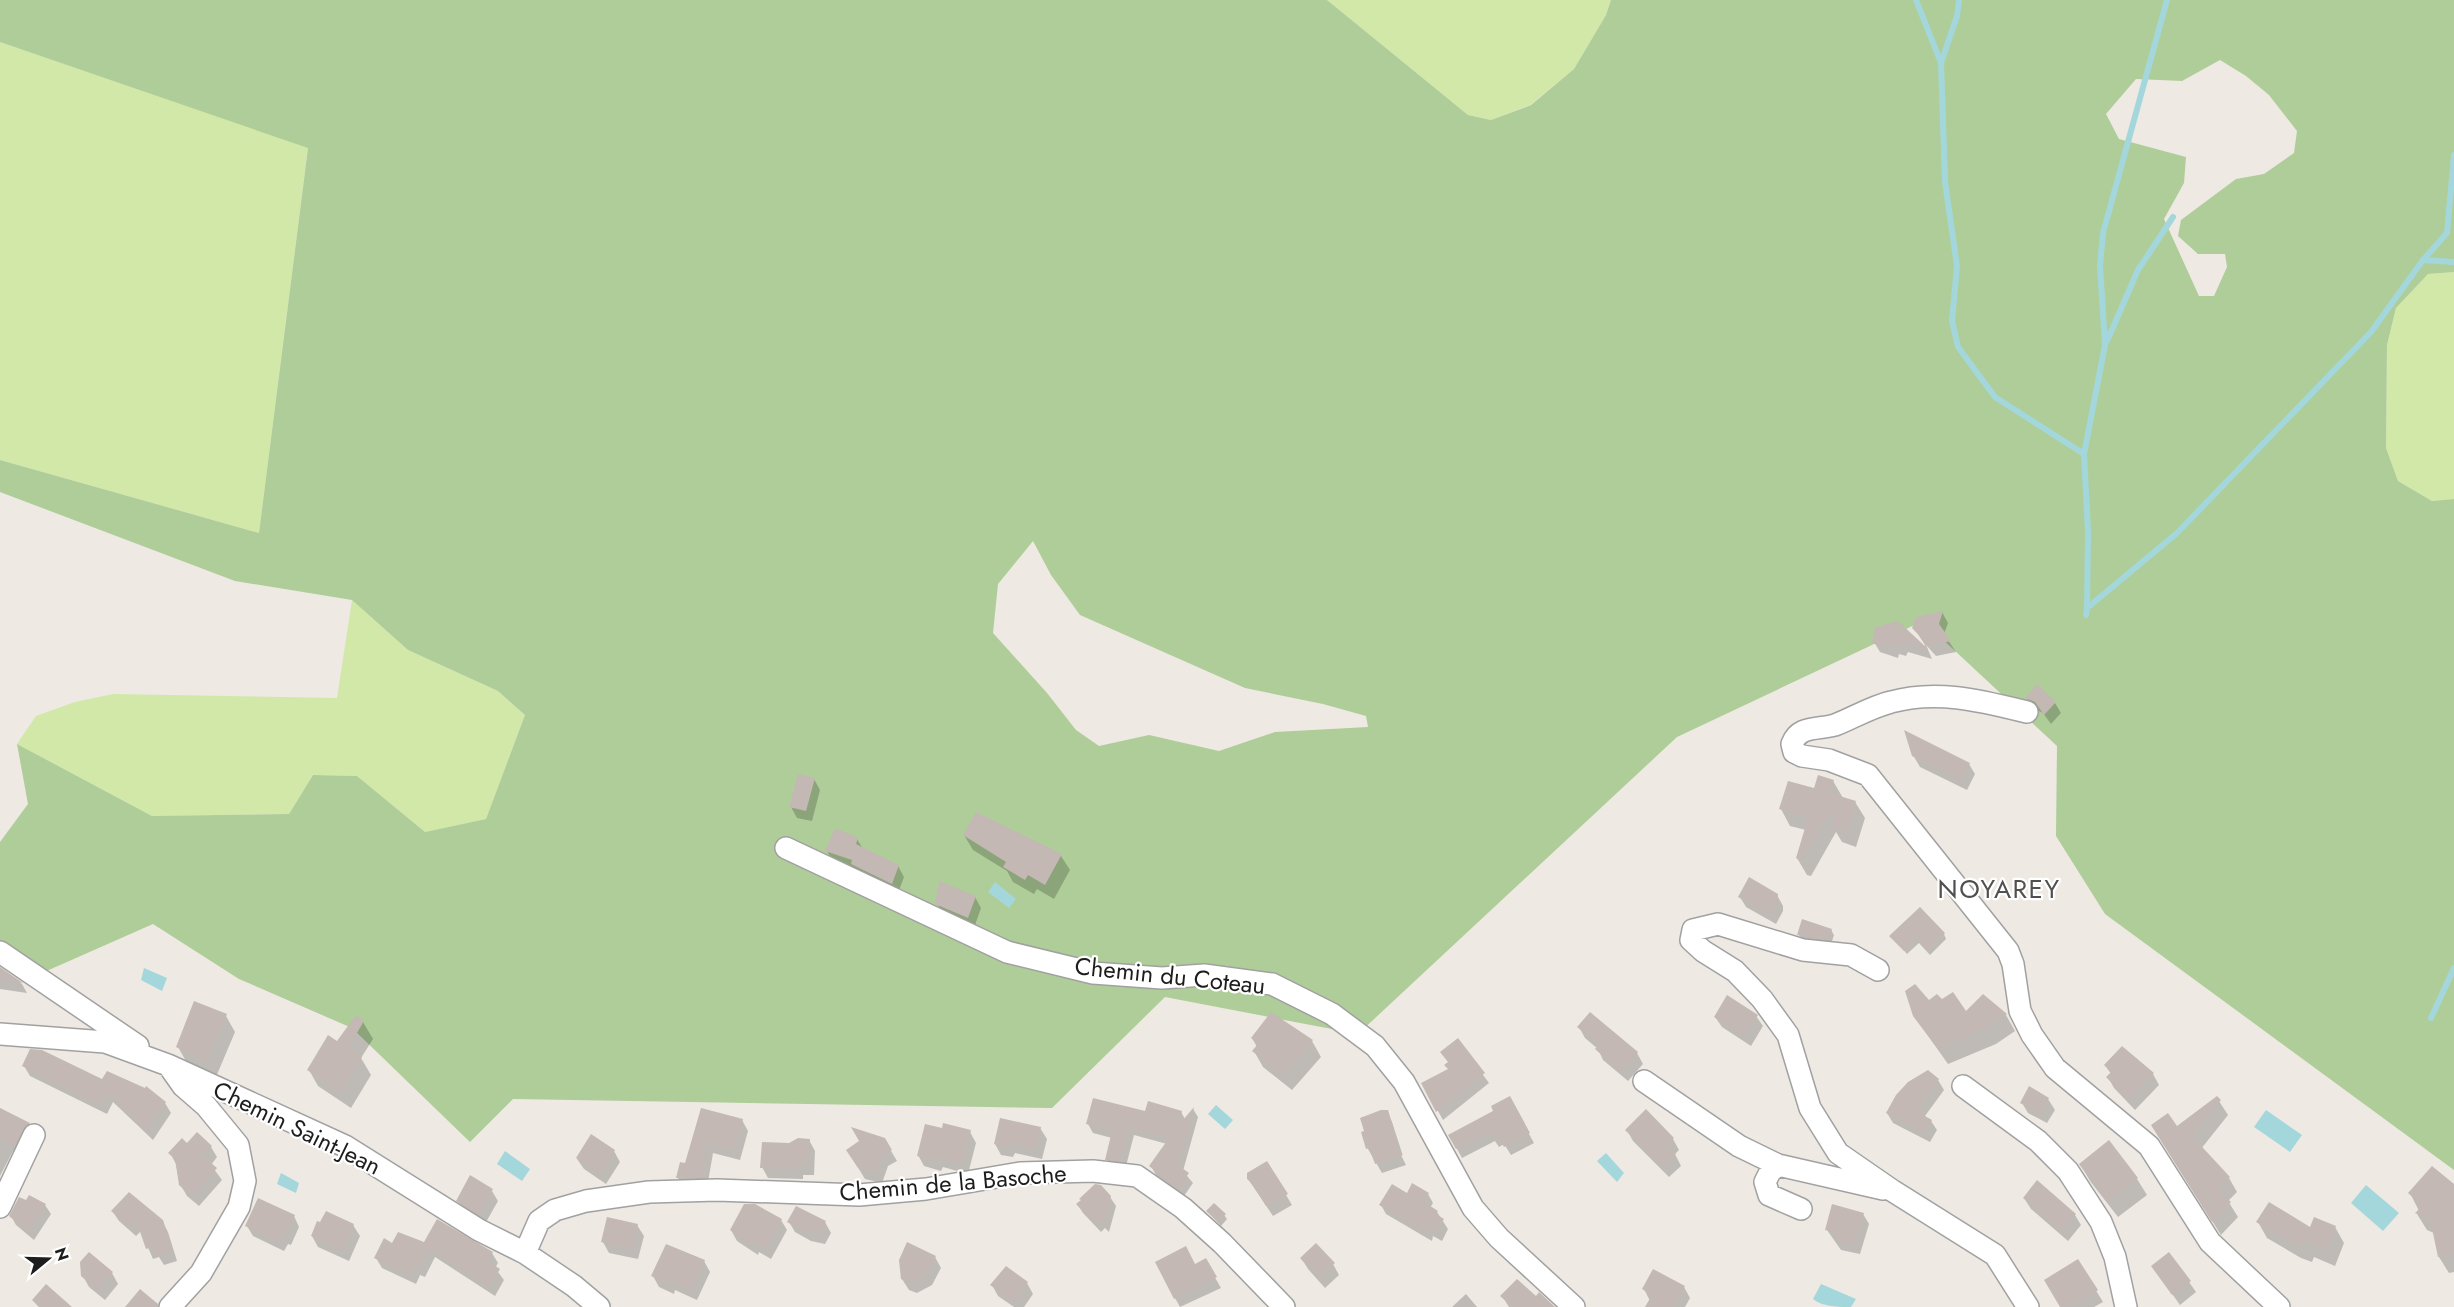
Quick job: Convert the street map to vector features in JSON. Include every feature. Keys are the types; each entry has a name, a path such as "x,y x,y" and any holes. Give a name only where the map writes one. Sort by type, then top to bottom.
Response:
{"street":[{"path":"2028,712 1962,697 1922,696 1890,702 1832,726 1801,732 1795,736 1792,744 1794,752 1802,756 1829,760 1868,775 2008,951 2013,964 2020,1011 2032,1035 2055,1068 2149,1146 2210,1242 2279,1307"},
{"name":"Chemin du Coteau","path":"786,848 1007,952 1093,973 1162,978 1204,975 1272,984 1332,1014 1375,1046 1404,1082 1473,1208 1499,1238 1574,1307"},
{"path":"1878,970 1851,955 1803,950 1718,924 1693,930 1691,940 1703,951 1735,972 1762,999 1788,1035 1810,1108 1838,1153 1893,1191 1995,1254 2028,1307"},
{"path":"0,952 168,1065 183,1086 206,1106 238,1145 245,1181 239,1207 201,1273 170,1307"},
{"name":"Chemin Saint-Jean","path":"0,1034 105,1042 168,1065 345,1146 479,1230 525,1253 574,1286 599,1307"},
{"path":"1644,1081 1739,1146 1778,1165 1893,1191"},
{"path":"1963,1086 2038,1141 2068,1171 2101,1222 2115,1257 2126,1307"},
{"path":"0,1207 34,1135"},
{"path":"1778,1165 1770,1172 1765,1182 1769,1195 1801,1209"},
{"name":"Chemin de la Basoche","path":"525,1253 539,1221 555,1210 586,1201 649,1192 717,1190 859,1195 927,1190 1020,1173 1093,1171 1137,1176 1183,1208 1222,1242 1284,1307"}],"green space":[{"path":"0,0 1327,0 1468,115 1491,120 1531,105 1574,69 1606,15 1611,0 2454,0 2454,272 2428,274 2396,308 2387,345 2386,448 2398,481 2432,501 2454,499 2454,1170 2105,914 2056,836 2057,746 1923,621 1677,737 1358,1034 1165,997 1052,1108 513,1099 470,1142 352,1028 239,979 153,924 42,973 0,943 0,842 28,804 17,744 152,816 289,814 313,775 357,776 425,832 486,819 525,715 498,691 408,650 352,600 235,581 0,492 0,460 259,533 308,148 0,42","holes":["2220,60 2246,76 2269,95 2297,131 2294,153 2264,174 2236,179 2181,220 2178,236 2198,254 2225,254 2227,267 2214,296 2199,296 2164,219 2184,183 2186,157 2119,139 2106,114 2136,79 2182,81","1033,541 1051,575 1080,615 1245,688 1323,704 1366,716 1368,727 1275,732 1219,751 1149,735 1099,746 1076,730 1047,693 993,633 998,584"]},
{"path":"1327,0 1611,0 1606,15 1574,69 1530,105 1491,120 1468,115"},
{"path":"0,42 308,147 259,533 0,460"},
{"path":"2454,272 2454,499 2432,501 2398,481 2386,448 2387,345 2396,308 2428,274"},
{"path":"352,600 408,650 498,691 525,715 486,819 425,832 357,776 313,775 289,814 152,816 17,744 36,716 75,702 113,694 337,698"}],"water":[{"path":"995,882 1016,899 1009,908 988,892"},
{"path":"144,968 167,978 162,991 141,980"},
{"path":"1216,1105 1233,1120 1225,1129 1208,1114"},
{"path":"2266,1110 2302,1135 2290,1152 2254,1127"},
{"path":"505,1151 530,1169 522,1181 497,1164"},
{"path":"1606,1153 1624,1173 1617,1182 1597,1161"},
{"path":"281,1173 299,1183 296,1193 277,1184"},
{"path":"2366,1185 2399,1213 2383,1231 2351,1203"},
{"path":"1821,1284 1856,1299 1851,1307 1821,1304 1813,1299"}],"building":[{"path":"1943,611 1939,624 1951,641 1929,646 1912,628 1916,617"},
{"path":"1898,621 1928,649 1902,642 1901,646 1894,644 1893,648 1872,642 1875,627"},
{"path":"2037,684 2056,702 2044,715 2035,702 2025,698"},
{"path":"1904,730 1970,763 1961,780 1912,756"},
{"path":"798,774 815,778 806,811 789,807"},
{"path":"1818,775 1834,780 1830,793 1856,801 1847,831 1831,826 1834,816 1829,813 1801,861 1796,858 1808,818 1779,809 1788,781 1814,788"},
{"path":"976,812 1062,854 1045,885 1028,875 1025,880 1003,867 1006,862 963,835"},
{"path":"835,828 858,838 856,844 899,865 892,884 851,864 852,860 825,851"},
{"path":"1749,877 1778,894 1778,900 1770,914 1738,897"},
{"path":"939,881 976,896 968,918 935,904"},
{"path":"1920,907 1945,933 1927,951 1916,939 1904,951 1889,936"},
{"path":"1802,919 1832,929 1829,940 1797,935"},
{"path":"0,967 23,983 0,980"},
{"path":"1915,984 1929,1000 1937,994 1942,999 1953,992 1966,1011 1983,994 2007,1014 1986,1028 1938,1049 1913,1016 1905,991"},
{"path":"1727,995 1758,1015 1744,1036 1714,1017"},
{"path":"194,1001 227,1014 207,1062 176,1047"},
{"path":"1271,1012 1313,1040 1283,1076 1252,1051 1258,1044 1251,1038"},
{"path":"1590,1012 1638,1052 1621,1072 1595,1049 1599,1045 1577,1027"},
{"path":"356,1015 364,1021 348,1048 362,1057 341,1092 307,1070 328,1035 337,1041"},
{"path":"1458,1038 1485,1073 1436,1112 1421,1083 1448,1069 1444,1065 1448,1062 1440,1052"},
{"path":"2122,1046 2154,1073 2128,1100 2106,1077 2111,1072 2104,1065"},
{"path":"30,1049 42,1050 102,1079 107,1071 145,1088 146,1086 166,1102 146,1131 107,1093 101,1105 22,1066"},
{"path":"1928,1070 1939,1079 1919,1108 1923,1110 1921,1114 1932,1120 1925,1133 1886,1113 1896,1095 1908,1082"},
{"path":"2029,1086 2049,1098 2040,1113 2020,1103"},
{"path":"1510,1096 1530,1133 1504,1147 1498,1136 1493,1139 1490,1132 1456,1149 1448,1135 1493,1111 1491,1106"},
{"path":"2217,1096 2221,1100 2192,1136 2230,1177 2218,1189 2231,1202 2212,1222 2151,1125 2168,1113 2177,1126"},
{"path":"1093,1098 1145,1111 1148,1101 1182,1111 1178,1126 1194,1107 1178,1165 1189,1173 1178,1188 1149,1166 1169,1138 1129,1127 1120,1161 1105,1160 1112,1131 1086,1124"},
{"path":"0,1108 30,1123 23,1129 15,1145 0,1138"},
{"path":"701,1108 743,1119 734,1150 707,1143 702,1178 676,1178 680,1162 685,1163"},
{"path":"1646,1109 1674,1138 1667,1145 1676,1154 1662,1167 1625,1130"},
{"path":"1381,1110 1388,1110 1398,1143 1396,1145 1403,1155 1375,1164 1369,1148 1366,1149 1360,1118"},
{"path":"1000,1118 1041,1127 1036,1149 1009,1143 1008,1147 994,1144"},
{"path":"943,1123 971,1130 962,1164 937,1157 936,1161 917,1156 925,1124 942,1128"},
{"path":"851,1127 885,1138 892,1150 882,1155 876,1173 858,1168 846,1150 859,1141"},
{"path":"197,1132 212,1146 203,1156 217,1168 192,1197 179,1185 175,1159 168,1153 182,1138 187,1143"},
{"path":"591,1134 615,1150 600,1174 576,1158"},
{"path":"798,1138 810,1139 808,1165 797,1164 797,1169 760,1168 762,1142 789,1143"},
{"path":"2109,1140 2138,1178 2107,1202 2079,1164"},
{"path":"1267,1161 1288,1194 1266,1206 1254,1185 1247,1179 1247,1173"},
{"path":"2432,1166 2454,1184 2454,1254 2438,1257 2430,1219 2415,1213 2422,1206 2408,1193"},
{"path":"470,1175 493,1189 479,1215 456,1201"},
{"path":"2037,1180 2076,1214 2061,1231 2023,1198"},
{"path":"1412,1183 1429,1193 1424,1202 1438,1211 1436,1214 1444,1219 1436,1232 1428,1228 1427,1233 1379,1205 1392,1184 1407,1193"},
{"path":"1095,1184 1101,1185 1111,1196 1104,1225 1100,1220 1096,1225 1076,1204"},
{"path":"129,1192 163,1220 173,1251 157,1256 153,1247 146,1249 136,1220 130,1227 111,1211"},
{"path":"29,1195 46,1204 28,1231 9,1216 19,1197 26,1200"},
{"path":"258,1198 295,1215 285,1236 282,1234 278,1241 245,1226"},
{"path":"2269,1202 2310,1227 2314,1217 2336,1226 2326,1251 2305,1241 2303,1246 2290,1242 2256,1222"},
{"path":"1214,1203 1226,1214 1218,1222 1206,1211"},
{"path":"744,1204 755,1204 782,1219 765,1249 753,1243 752,1246 730,1230"},
{"path":"1832,1204 1864,1213 1854,1244 1834,1240 1836,1232 1825,1230"},
{"path":"796,1206 826,1221 819,1234 806,1230 805,1232 787,1222"},
{"path":"326,1211 354,1224 343,1251 311,1236 317,1221 320,1222"},
{"path":"607,1217 638,1224 632,1249 601,1242"},
{"path":"437,1219 493,1252 488,1261 500,1269 489,1287 429,1248 419,1268 414,1266 410,1275 374,1258 384,1238 392,1243 398,1232 424,1242"},
{"path":"907,1242 936,1256 926,1275 910,1283 901,1279 899,1260"},
{"path":"1316,1243 1335,1263 1318,1278 1300,1258"},
{"path":"666,1244 705,1260 691,1291 669,1280 668,1284 651,1276"},
{"path":"1186,1246 1195,1264 1206,1258 1217,1277 1174,1299 1155,1262"},
{"path":"89,1252 113,1272 98,1290 81,1276 80,1262"},
{"path":"2169,1252 2191,1281 2172,1295 2151,1266"},
{"path":"2078,1259 2098,1290 2075,1304 2074,1302 2060,1307 2044,1280"},
{"path":"1006,1266 1028,1282 1014,1302 990,1285"},
{"path":"1653,1269 1685,1286 1673,1307 1645,1307 1652,1295 1642,1289"},
{"path":"1517,1279 1536,1296 1539,1292 1555,1307 1513,1307 1500,1296"},
{"path":"46,1284 72,1307 39,1307 32,1300"},
{"path":"140,1289 158,1304 158,1307 125,1307"}],"waterway":[{"path":"1916,0 1941,63 1945,182 1957,266 1952,321 1958,347 1995,397 2084,454"},
{"path":"1941,63 1957,16 1959,0"},
{"path":"2087,608 2088,532 2084,454 2105,345 2100,266 2103,233 2167,0"},
{"path":"2086,615 2087,608 2177,533 2371,332 2423,260 2447,233 2454,155"},
{"path":"2107,341 2138,270 2173,217"},
{"path":"2423,260 2454,262"},
{"path":"2431,1018 2454,968"}],"district":[{"name":"NOYAREY","path":"1999,889"}]}
